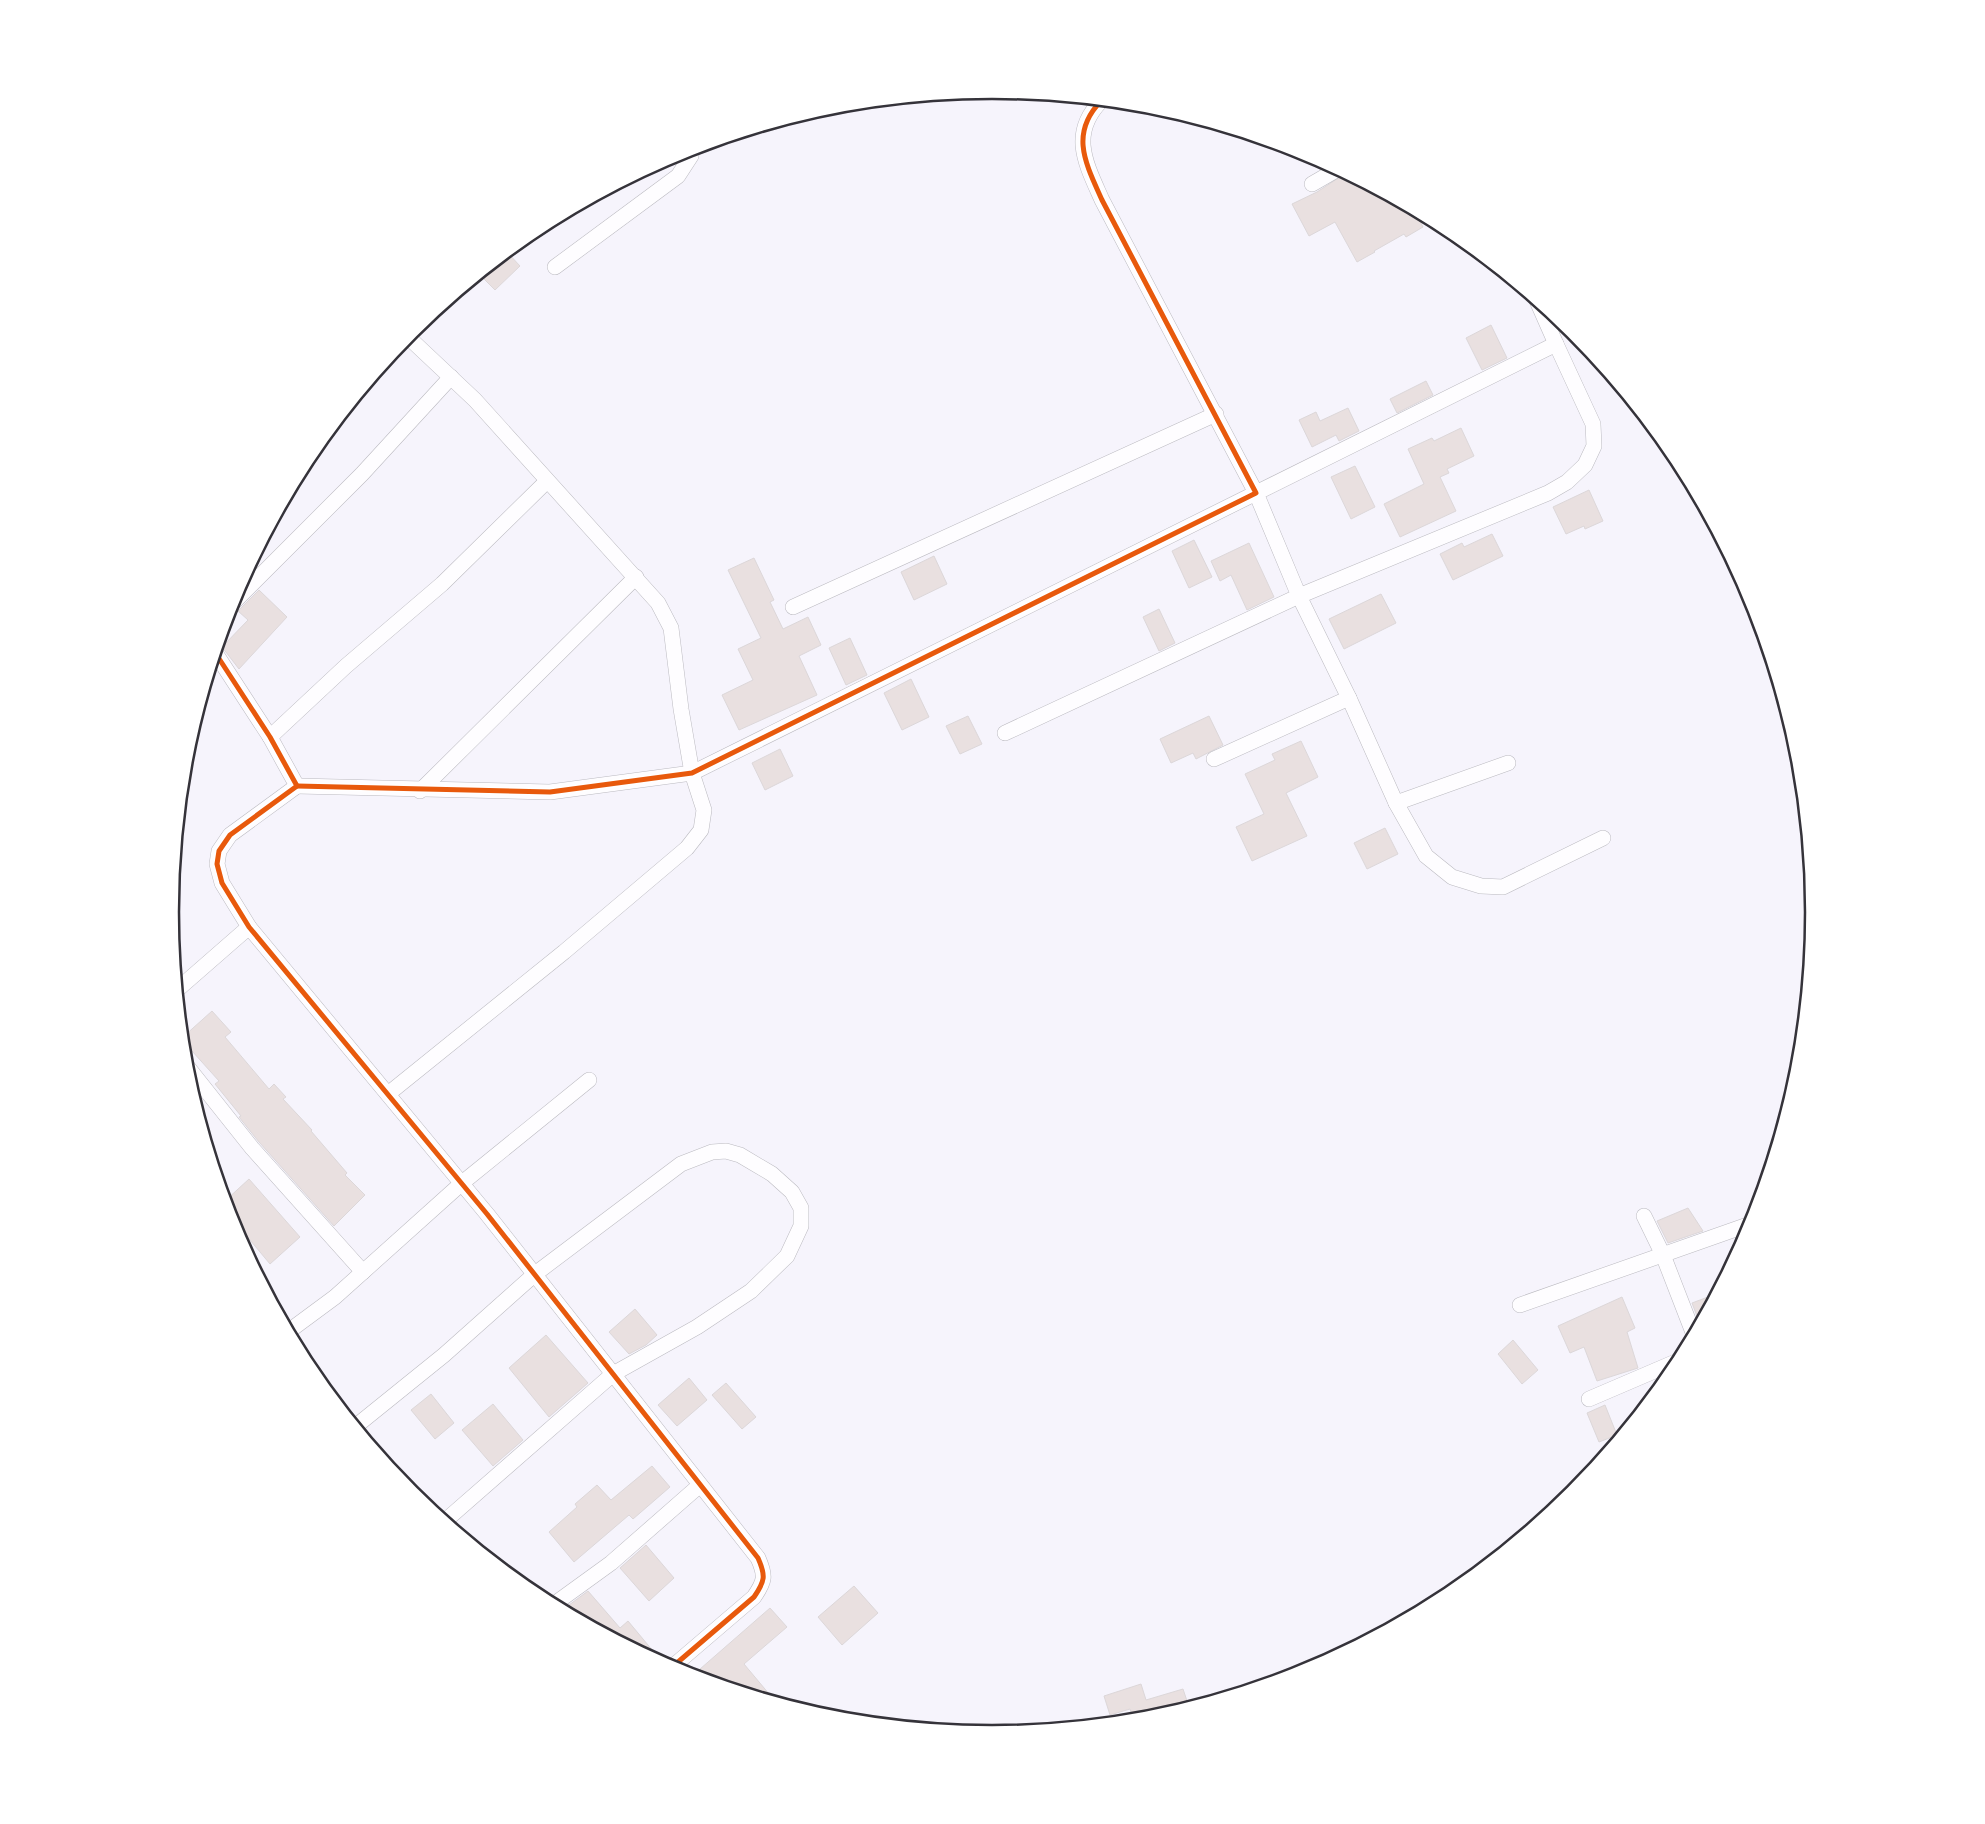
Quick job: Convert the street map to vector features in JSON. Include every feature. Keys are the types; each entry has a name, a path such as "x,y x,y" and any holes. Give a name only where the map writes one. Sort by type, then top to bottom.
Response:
{"street":[{"path":"1096,106 1092,110 1082,135 1085,161 1102,200 1256,493 1299,596 1349,698 1396,803 1426,856 1452,876 1481,886 1503,887 1603,838"},
{"path":"555,267 678,176 689,158"},
{"path":"1312,184 1331,173"},
{"path":"1005,733 1299,596 1548,493 1567,482 1585,465 1594,446 1593,424 1543,313"},
{"path":"388,1094 564,952 687,848 701,830 704,810 692,773 681,709 671,628 658,602 475,400 413,341"},
{"path":"678,1662 754,1597 762,1584 764,1572 758,1558 462,1183 249,927 222,883 217,864 218,851 230,835 297,786 420,791 550,792 692,773 1556,344"},
{"path":"247,589 362,474 451,377"},
{"path":"792,608 1216,414"},
{"path":"270,736 346,666 442,584 547,481"},
{"path":"420,791 636,577"},
{"path":"220,659 270,736 297,786"},
{"path":"1214,759 1349,698"},
{"path":"1396,803 1508,763"},
{"path":"183,985 249,927"},
{"path":"197,1079 252,1148 363,1272"},
{"path":"293,1328 335,1297 462,1183 588,1080"},
{"path":"360,1423 444,1355 535,1274 681,1164 712,1152 726,1151 740,1155 772,1174 792,1192 801,1208 801,1226 787,1256 751,1292 697,1327 613,1374 450,1517"},
{"path":"1644,1216 1664,1254 1691,1328"},
{"path":"1520,1306 1742,1228"},
{"path":"1589,1399 1668,1365"},
{"path":"560,1600 611,1562 700,1485"}],"building":[{"path":"1339,177 1399,208 1420,221 1423,227 1406,237 1404,234 1357,262 1335,222 1309,236 1292,204 1317,192"},
{"path":"511,257 520,266 495,290 483,278"},
{"path":"1491,325 1507,358 1482,370 1466,338"},
{"path":"1426,381 1433,395 1397,413 1390,399"},
{"path":"1348,408 1359,431 1339,441 1336,435 1312,447 1299,420 1316,412 1320,421"},
{"path":"1461,428 1474,456 1447,469 1449,473 1440,477 1456,511 1400,537 1384,504 1424,484 1408,449 1432,438 1434,441"},
{"path":"1355,466 1375,507 1351,519 1331,477"},
{"path":"1589,490 1603,521 1585,529 1584,526 1566,534 1553,507"},
{"path":"1492,534 1503,556 1453,580 1440,554 1462,543 1464,547"},
{"path":"1194,540 1212,577 1189,588 1172,551"},
{"path":"1249,543 1274,597 1247,610 1231,575 1220,581 1211,561"},
{"path":"934,556 947,584 914,600 901,572"},
{"path":"754,558 774,600 770,602 783,629 808,617 821,645 799,656 817,695 739,730 722,695 753,680 738,649 761,638 728,570"},
{"path":"259,590 287,617 239,669 223,648 248,620 238,611"},
{"path":"1381,594 1396,623 1344,649 1329,619"},
{"path":"1159,609 1175,643 1159,651 1143,617"},
{"path":"850,638 867,675 846,685 829,648"},
{"path":"911,679 929,717 902,730 884,693"},
{"path":"968,716 982,744 960,754 946,726"},
{"path":"1209,716 1223,745 1196,759 1193,753 1171,763 1160,739"},
{"path":"1301,741 1318,777 1286,793 1307,836 1252,861 1236,827 1264,814 1245,774 1275,760 1272,754"},
{"path":"780,749 793,776 765,790 752,763"},
{"path":"1385,828 1398,854 1367,869 1354,843"},
{"path":"212,1011 231,1032 225,1037 269,1089 274,1084 286,1097 283,1099 312,1130 347,1173 345,1175 365,1195 334,1226 239,1117 241,1116 215,1084 219,1081 192,1050 188,1032"},
{"path":"249,1179 300,1237 270,1264 247,1236 231,1196"},
{"path":"1688,1208 1703,1231 1668,1243 1657,1221"},
{"path":"1622,1297 1635,1328 1627,1332 1638,1368 1597,1381 1584,1347 1570,1353 1558,1326"},
{"path":"1709,1297 1698,1318 1692,1303"},
{"path":"635,1309 657,1335 646,1345 629,1354 609,1332"},
{"path":"546,1335 588,1383 549,1417 509,1368"},
{"path":"1513,1340 1538,1370 1522,1384 1498,1354"},
{"path":"689,1378 707,1400 677,1426 658,1405"},
{"path":"726,1383 756,1417 742,1429 712,1395"},
{"path":"431,1394 454,1423 435,1439 411,1410"},
{"path":"493,1404 523,1440 493,1466 462,1430"},
{"path":"1605,1405 1616,1433 1614,1436 1599,1442 1587,1413"},
{"path":"652,1466 670,1487 633,1519 629,1515 574,1562 549,1532 577,1507 575,1504 597,1485 611,1500"},
{"path":"646,1545 674,1578 649,1601 620,1568"},
{"path":"854,1586 878,1613 842,1645 818,1617"},
{"path":"588,1591 620,1628 628,1621 652,1650 586,1616 569,1605"},
{"path":"770,1608 787,1627 744,1664 769,1694 699,1670"},
{"path":"1141,1684 1146,1700 1183,1689 1187,1702 1131,1713 1130,1709 1110,1715 1104,1696"}],"cycle path":[{"path":"297,786 550,792 692,773 1256,493 1102,200 1086,162 1083,137 1085,125 1097,106"},
{"path":"220,659 270,737 297,786 230,835 219,851 217,864 222,883 249,927 487,1214 758,1558 763,1578 754,1597 678,1662"}]}
